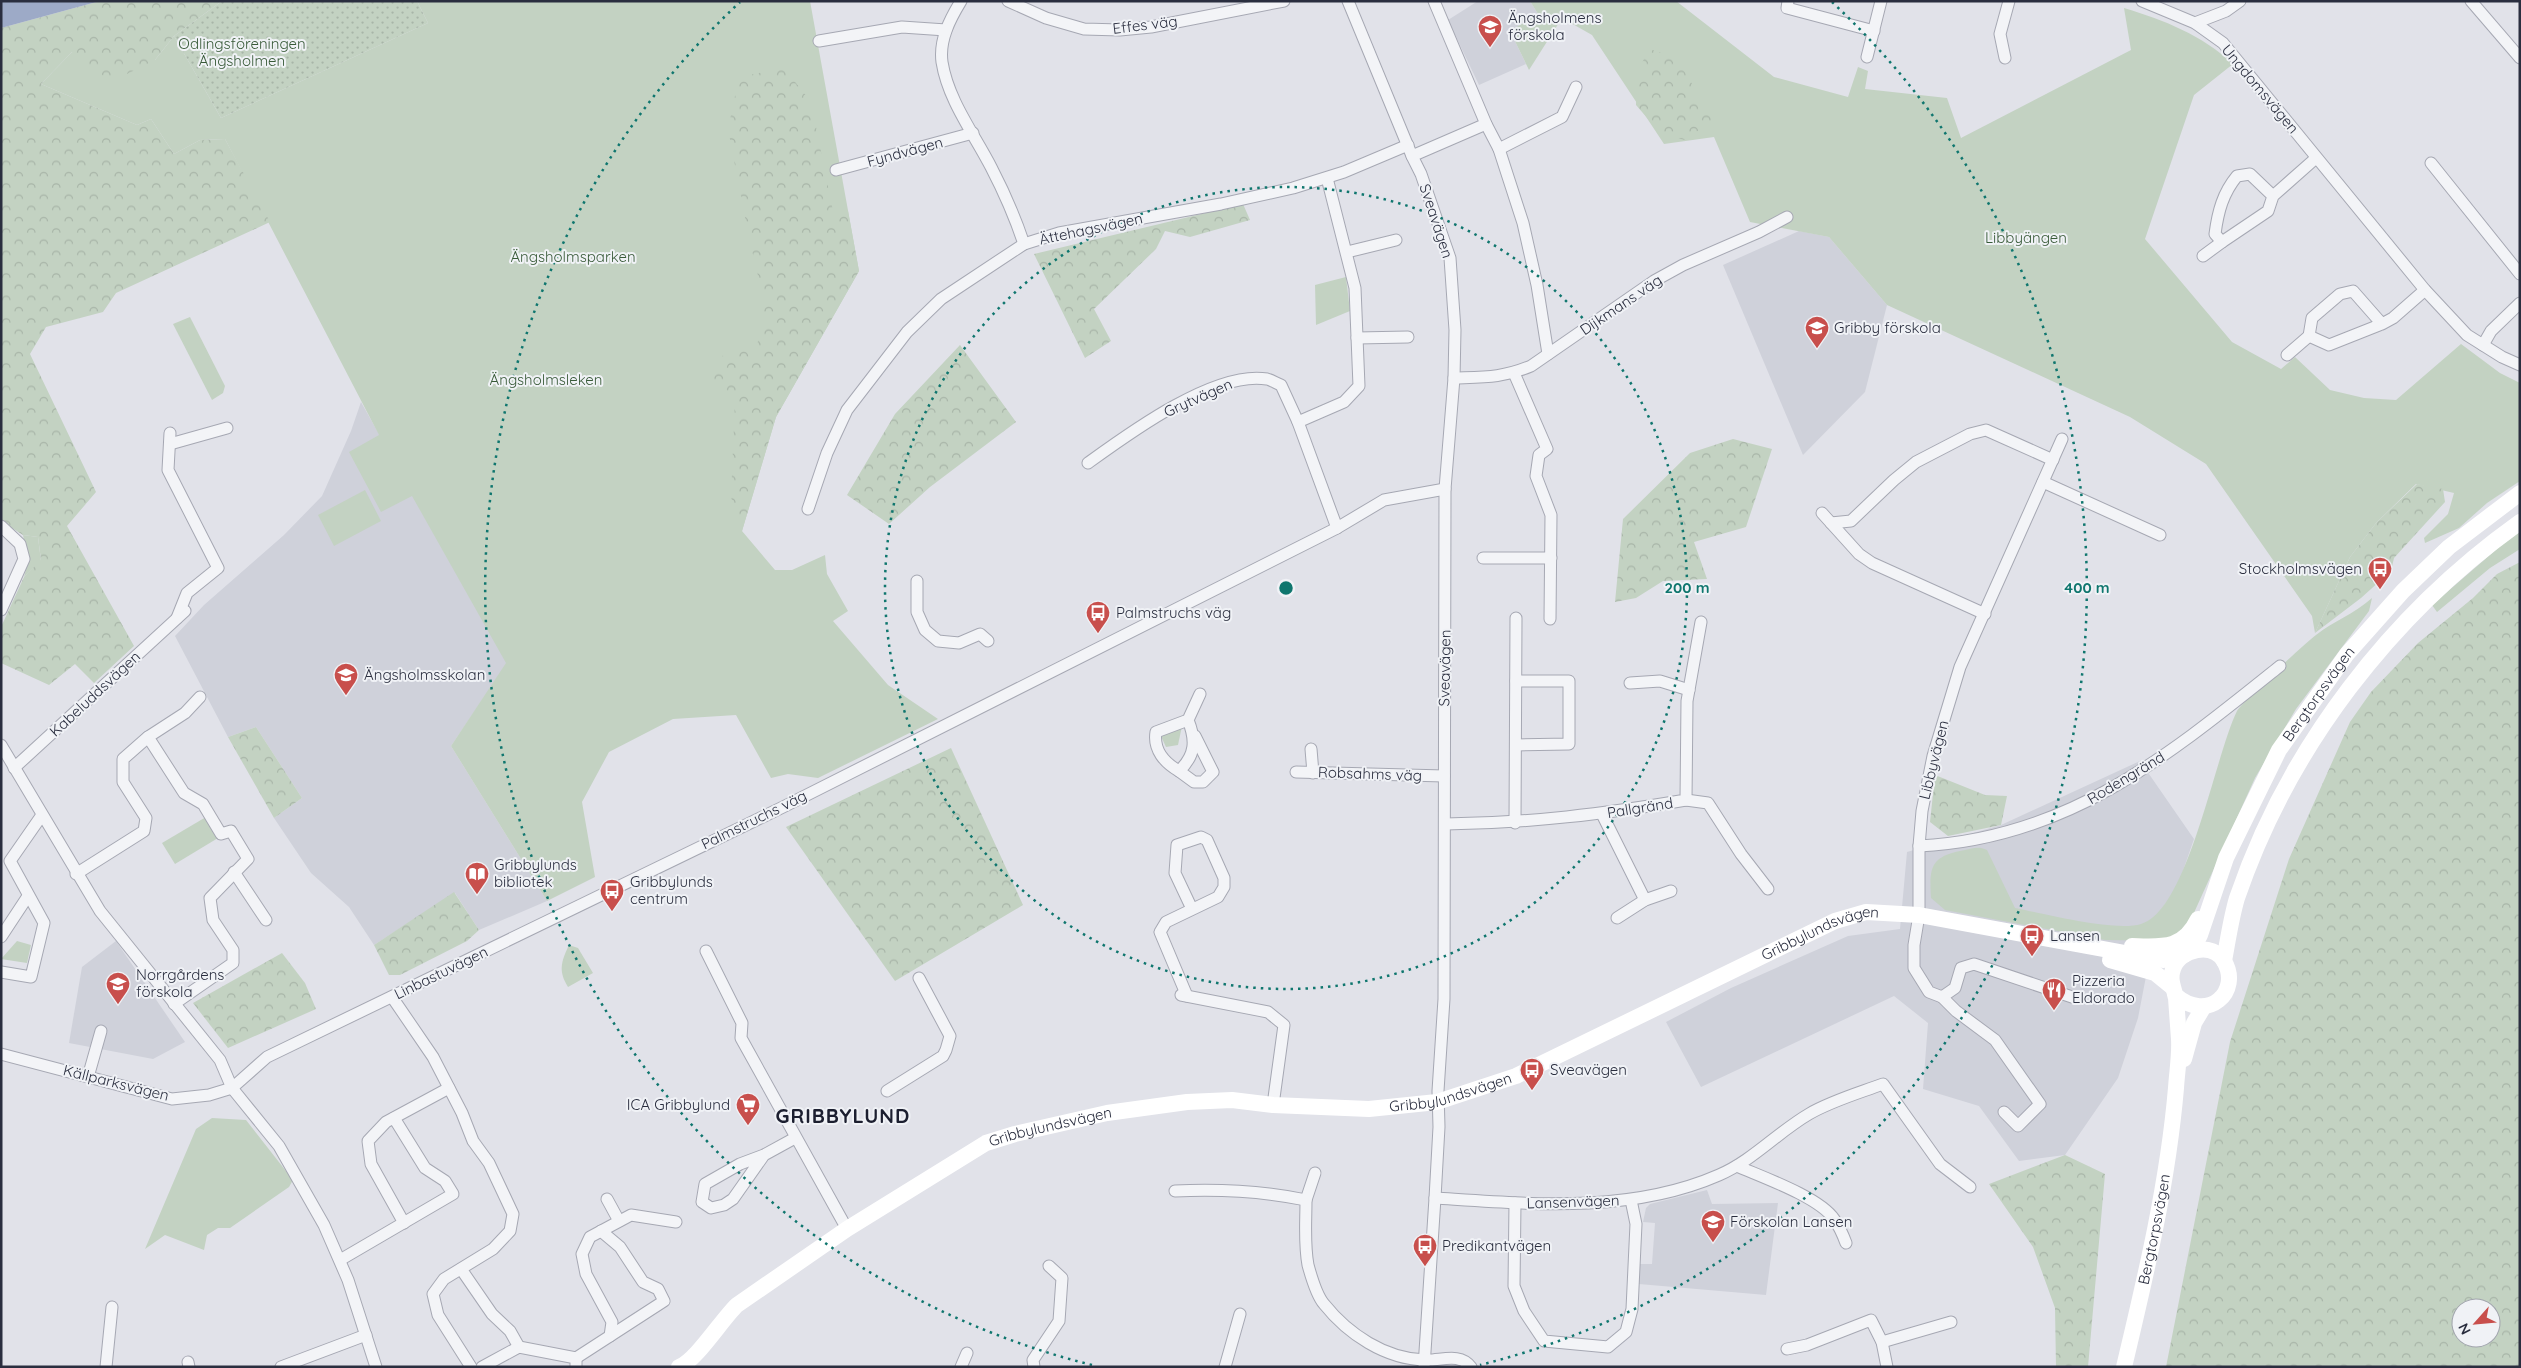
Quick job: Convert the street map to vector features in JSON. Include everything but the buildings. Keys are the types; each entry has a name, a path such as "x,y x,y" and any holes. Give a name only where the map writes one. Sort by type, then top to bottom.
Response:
{"street":[{"path":"961,1 950,18 946,30 943,40 942,62 950,90 1010,203 1024,244"},
{"name":"Effes väg","path":"1008,1 1046,18 1084,29 1120,30 1151,27 1284,1"},
{"path":"1434,1 1486,124 1499,149 1523,223 1537,285 1548,354"},
{"path":"1788,1 1787,8 1874,31"},
{"path":"1867,57 1881,1"},
{"path":"2004,58 2000,34 2009,1"},
{"name":"Ungdomsvägen","path":"2142,1 2195,23 2223,43 2425,290 2467,335 2502,358 2520,365"},
{"path":"2195,23 2226,11 2240,1"},
{"path":"2471,1 2520,58"},
{"name":"Sveavägen","path":"1350,2 1410,150 1422,174 1450,258 1455,330 1454,378 1445,489 1444,776 1446,824 1444,999 1437,1102 1439,1128 1424,1364"},
{"path":"819,41 902,27 946,30"},
{"path":"1499,149 1562,117 1576,87"},
{"path":"1410,150 1486,124"},
{"name":"Fyndvägen","path":"836,170 973,133"},
{"name":"Ättehagsvägen","path":"808,509 827,453 847,410 907,332 941,299 966,280 1024,244 1059,233 1221,204 1327,178 1410,150"},
{"path":"2203,256 2268,211 2273,196 2316,158"},
{"path":"2431,163 2520,274"},
{"path":"2222,242 2215,234 2217,215 2226,189 2237,176 2250,174 2273,196"},
{"path":"1298,422 1344,402 1360,386 1355,288 1327,178"},
{"name":"Dijkmans väg","path":"1454,378 1488,378 1514,373 1532,366 1654,281 1683,264 1759,232 1787,217"},
{"path":"1346,252 1396,240"},
{"path":"2309,336 2330,345 2393,318 2425,290"},
{"path":"2287,355 2309,336 2312,318 2340,294 2353,291 2382,324"},
{"path":"2483,345 2491,331 2520,303"},
{"path":"1357,338 1408,337"},
{"path":"1514,373 1547,449 1539,455 1536,476 1551,515 1550,619"},
{"name":"Grytvägen","path":"1088,463 1138,427 1183,401 1237,380 1266,379 1281,385 1298,422 1337,528"},
{"name":"Kabeluddsvägen","path":"176,620 188,593 218,568 168,470 167,457 170,439 227,428"},
{"path":"1831,523 1851,521 1916,462 1970,434 1986,430 2053,460"},
{"name":"Libbyvägen","path":"2004,1112 2018,1126 2040,1104 1995,1040 1956,1011 1942,997 1929,992 1914,968 1914,945 1919,915 1919,846 1922,811 1933,756 1960,667 2062,439"},
{"path":"2043,482 2160,535"},
{"name":"Palmstruchs väg","path":"657,866 825,785 1337,528 1384,500 1445,489"},
{"name":"Bergtorpsvägen","path":"2124,1367 2143,1288 2160,1201 2176,1090 2179,1042 2173,990 2173,969 2188,953 2200,935 2226,858 2279,750 2347,654 2403,591 2449,547 2520,494"},
{"path":"1822,513 1860,554 1872,563 1985,614"},
{"name":"Bergtorpsvägen","path":"2176,1090 2194,1023 2203,1008 2220,999 2226,989 2228,971 2224,961 2237,900 2264,829 2301,761 2344,694 2396,632 2443,584 2495,540 2520,522"},
{"path":"1,526 20,544 24,559 1,610"},
{"path":"1483,558 1550,558"},
{"path":"917,581 917,612 925,630 938,641 959,643 980,634 988,641"},
{"name":"Kabeluddsvägen","path":"14,768 185,611"},
{"path":"1515,823 1516,618"},
{"name":"Pallgränd","path":"1446,824 1515,823 1602,814 1686,800 1687,700 1701,622"},
{"name":"Rodengränd","path":"1919,846 1955,844 2008,833 2079,806 2120,785 2165,755 2280,666"},
{"path":"1516,681 1569,680 1569,744 1516,745"},
{"path":"1630,683 1660,681 1689,690"},
{"path":"1180,771 1189,762 1195,745 1188,720 1200,694"},
{"path":"76,874 144,831 146,818 123,782 124,759 148,737 185,713 200,697"},
{"path":"1188,720 1156,732 1154,741 1166,763 1194,782 1203,782 1213,772 1196,737 1193,735"},
{"path":"148,737 184,793 203,804 221,834 231,831 248,859 210,898 213,920 233,950 233,963 174,1004"},
{"path":"1,745 76,874 100,911 220,1060 232,1088 279,1146 324,1225 340,1260 376,1367"},
{"path":"1311,749 1314,772"},
{"name":"Robsahms väg","path":"1296,772 1444,776"},
{"path":"1686,800 1708,804 1741,854 1768,889"},
{"path":"1602,814 1645,900"},
{"path":"1,972 31,977 44,923 10,860 42,816"},
{"path":"1192,909 1174,873 1177,845 1201,837 1207,840 1224,878 1224,887 1218,897 1166,922 1160,932 1183,996 1268,1012 1284,1025 1273,1105"},
{"path":"2072,943 2093,941 2122,946 2163,947 2174,944 2187,936 2196,922 2226,858"},
{"name":"Linbastuvägen","path":"232,1088 266,1057 657,866"},
{"path":"234,872 266,920"},
{"path":"1617,918 1645,900 1671,891"},
{"path":"1,937 28,896"},
{"name":"Gribbylundsvägen","path":"679,1367 702,1347 722,1319 737,1305 847,1228 986,1143 1015,1134 1107,1113 1186,1102 1232,1100 1273,1105 1369,1109 1437,1102 1516,1076 1835,921 1866,912 1919,915 2163,960 2188,953"},
{"name":"Gribbylundsvägen","path":"2072,943 2103,958 2155,973 2173,990"},
{"path":"2188,953 2206,949 2216,952 2224,961"},
{"path":"706,951 742,1023 741,1038 795,1138 847,1228"},
{"path":"1942,997 1956,988 1961,968 1974,964 2075,998"},
{"path":"887,1091 942,1056 949,1044 950,1036 919,978"},
{"path":"2173,990 2183,1002 2203,1008"},
{"path":"392,997 433,1057 473,1141 489,1164 513,1214 510,1232 493,1248 444,1279 433,1294 438,1314 470,1367"},
{"path":"88,1077 100,1031"},
{"name":"Källparksvägen","path":"1,1054 172,1099 209,1095 232,1088"},
{"name":"Lansenvägen","path":"1435,1198 1564,1204 1631,1200 1688,1188 1738,1166 1810,1113 1883,1084 1940,1164 1970,1187"},
{"path":"404,1222 371,1164 368,1141 386,1122 449,1088"},
{"path":"340,1260 454,1194 445,1181 425,1168 394,1118"},
{"path":"764,1155 732,1199 724,1205 711,1208 702,1202 705,1184 740,1164 764,1155 795,1138"},
{"path":"1738,1166 1798,1193 1826,1210 1834,1219 1846,1243"},
{"path":"1315,1173 1306,1200 1305,1237 1308,1266 1322,1303 1354,1334 1374,1347 1424,1364 1455,1358 1471,1367"},
{"path":"1175,1191 1237,1190 1278,1194 1306,1200"},
{"path":"607,1200 619,1221"},
{"name":"Lansenvägen","path":"1515,1203 1514,1286 1524,1311 1544,1341 1608,1347 1626,1332 1632,1309 1636,1224 1631,1200"},
{"path":"610,1336 612,1322 586,1274 582,1254 590,1237 630,1215 676,1222"},
{"path":"482,1367 519,1347 576,1363 610,1336 664,1301 658,1290 643,1282 620,1247 601,1230"},
{"path":"1034,1367 1034,1360 1059,1322 1062,1278 1049,1266"},
{"path":"461,1270 492,1314 510,1331 519,1347"},
{"path":"106,1367 112,1307"},
{"path":"1225,1367 1240,1314"},
{"path":"1787,1348 1807,1345 1871,1320 1882,1342 1887,1367"},
{"path":"1882,1342 1952,1322"},
{"path":"281,1367 366,1335"},
{"path":"961,1367 967,1353"}],"shaded area":[{"name":"Ängsholmens förskola","path":"1478,1 1530,1 1538,14 1510,31 1526,64 1479,85 1448,20"},
{"name":"Gribby förskola","path":"1799,231 1829,237 1887,305 1865,392 1803,455 1723,265"},
{"name":"Ängsholmsskolan","path":"361,402 507,663 451,746 547,901 479,930 455,893 374,945 349,907 311,873 274,818 302,798 256,727 228,737 175,636 204,605 284,535 322,496 351,431"},
{"path":"2140,761 2194,839 2177,888 2158,914 2138,1018 2118,1078 2065,1155 2019,1161 1979,1106 1923,1089 1928,1023 1894,996 1701,1087 1666,1022 1731,988 1848,936 1900,929 1907,852 2001,825"},
{"name":"Norrgårdens förskola","path":"116,941 185,1042 153,1059 69,1043 82,967"},
{"name":"Förskolan Lansen","path":"1707,1190 1712,1204 1778,1203 1766,1295 1639,1284 1638,1264 1652,1264 1655,1223 1643,1222 1646,1208 1650,1204"}],"green space":[{"path":"100,1 222,1 174,36 155,60 111,82 72,52 41,84 137,125 151,119 174,154 200,140 225,139 270,222 116,293 103,312 46,327 30,354 96,492 67,526 134,646 94,683 75,664 49,685 1,663 1,627 24,577 41,560 38,537 23,535 1,521 1,28"},
{"name":"Odlingsföreningen Ängsholmen","path":"222,1 417,1 428,23 221,118 174,36"},
{"name":"Ängsholmsparken","path":"417,1 810,1 859,271 776,417 742,531 775,570 792,570 825,555 827,574 848,611 833,621 888,685 938,719 818,778 788,774 771,778 736,715 673,719 609,752 582,802 595,877 547,901 451,746 506,663 412,496 381,512 349,452 379,435 225,139 200,140 174,154 151,119 137,125 41,84 72,52 155,60 174,36 221,118 428,23"},
{"name":"Libbyängen","path":"1530,1 1676,1 1774,77 1848,97 1858,67 1868,71 1865,89 1947,98 1961,138 2131,50 2124,8 2168,23 2209,45 2233,64 2194,95 2145,239 2232,342 2281,369 2295,357 2330,390 2364,398 2396,400 2461,344 2500,373 2520,383 2520,481 2487,503 2459,528 2425,543 2424,538 2448,514 2454,493 2416,484 2376,523 2350,557 2315,633 2312,616 2206,464 2130,417 1887,305 1829,237 1750,222 1714,137 1664,144 1592,35 1562,18 1529,70 1510,31 1538,14"},
{"path":"1650,49 1676,58 1714,119 1685,140 1661,134 1636,105 1637,71"},
{"path":"784,68 811,102 834,216 848,211 859,271 776,417 742,531 731,497 735,400 711,384 726,348 757,346 765,305 749,238 728,129 739,77"},
{"path":"1243,204 1250,220 1190,237 1165,231 1156,249 1094,309 1111,341 1085,358 1034,254"},
{"path":"1346,277 1350,311 1316,325 1315,285"},
{"path":"190,317 225,386 223,393 212,400 173,324"},
{"path":"960,345 1016,422 930,487 889,524 847,495 895,414"},
{"path":"1733,439 1772,449 1746,527 1694,542 1707,579 1663,581 1636,598 1615,602 1623,519 1690,453"},
{"path":"2417,484 2443,489 2445,502 2394,558 2391,571 2361,598 2315,633 2350,557 2376,523"},
{"path":"365,490 381,521 334,546 318,515"},
{"path":"2520,529 2520,549 2490,568 2437,612 2432,605"},
{"path":"23,535 38,537 41,561 24,577 28,562"},
{"path":"2520,562 2520,1367 2166,1367 2230,1042 2289,859 2350,722 2371,692 2418,643 2473,598 2497,574"},
{"path":"2372,598 2369,611 2296,709 2255,778 2188,926 2170,941 2105,940 1945,910 1931,898 1931,878 1934,864 1939,859 1954,852 1979,848 1987,850 2015,908 2115,926 2141,924 2158,913 2173,891 2186,862 2228,732 2241,705 2310,640"},
{"path":"1182,726 1178,745 1166,747 1160,734"},
{"path":"256,727 302,798 274,818 228,737"},
{"path":"951,748 1023,905 895,981 786,827"},
{"path":"1935,775 1985,795 2007,796 2001,825 1948,836 1930,822"},
{"path":"206,817 218,838 175,864 162,843"},
{"path":"454,892 479,930 467,941 400,975 389,975 374,945"},
{"path":"17,941 31,945 27,963 1,959"},
{"path":"569,945 578,948 593,973 568,987 563,976 562,966"},
{"path":"282,953 305,983 316,1009 228,1048 193,1003"},
{"path":"212,1118 246,1120 293,1180 289,1187 230,1228 218,1228 207,1235 204,1250 165,1235 145,1249 196,1129"},
{"path":"2065,1155 2105,1174 2088,1367 2056,1367 2055,1308 2033,1247 1989,1184"}],"water":[{"path":"1,1 100,1 1,28"}],"place":[{"name":"Ängsholmens förskola","path":"1490,48"},
{"name":"Gribby förskola","path":"1817,349"},
{"name":"Stockholmsvägen","path":"2380,590"},
{"name":"Palmstruchs väg","path":"1098,634"},
{"name":"Ängsholmsskolan","path":"346,696"},
{"name":"Gribbylunds bibliotek","path":"477,895"},
{"name":"Gribbylunds centrum","path":"612,912"},
{"name":"Lansen","path":"2032,957"},
{"name":"Norrgårdens förskola","path":"118,1005"},
{"name":"Pizzeria Eldorado","path":"2054,1011"},
{"name":"Sveavägen","path":"1532,1091"},
{"name":"ICA Gribbylund","path":"748,1126"},
{"name":"Förskolan Lansen","path":"1713,1243"},
{"name":"Predikantvägen","path":"1425,1267"}],"district":[{"name":"GRIBBYLUND","path":"843,1116"}],"park label":[{"name":"Ängsholmsleken","path":"546,380"}]}
